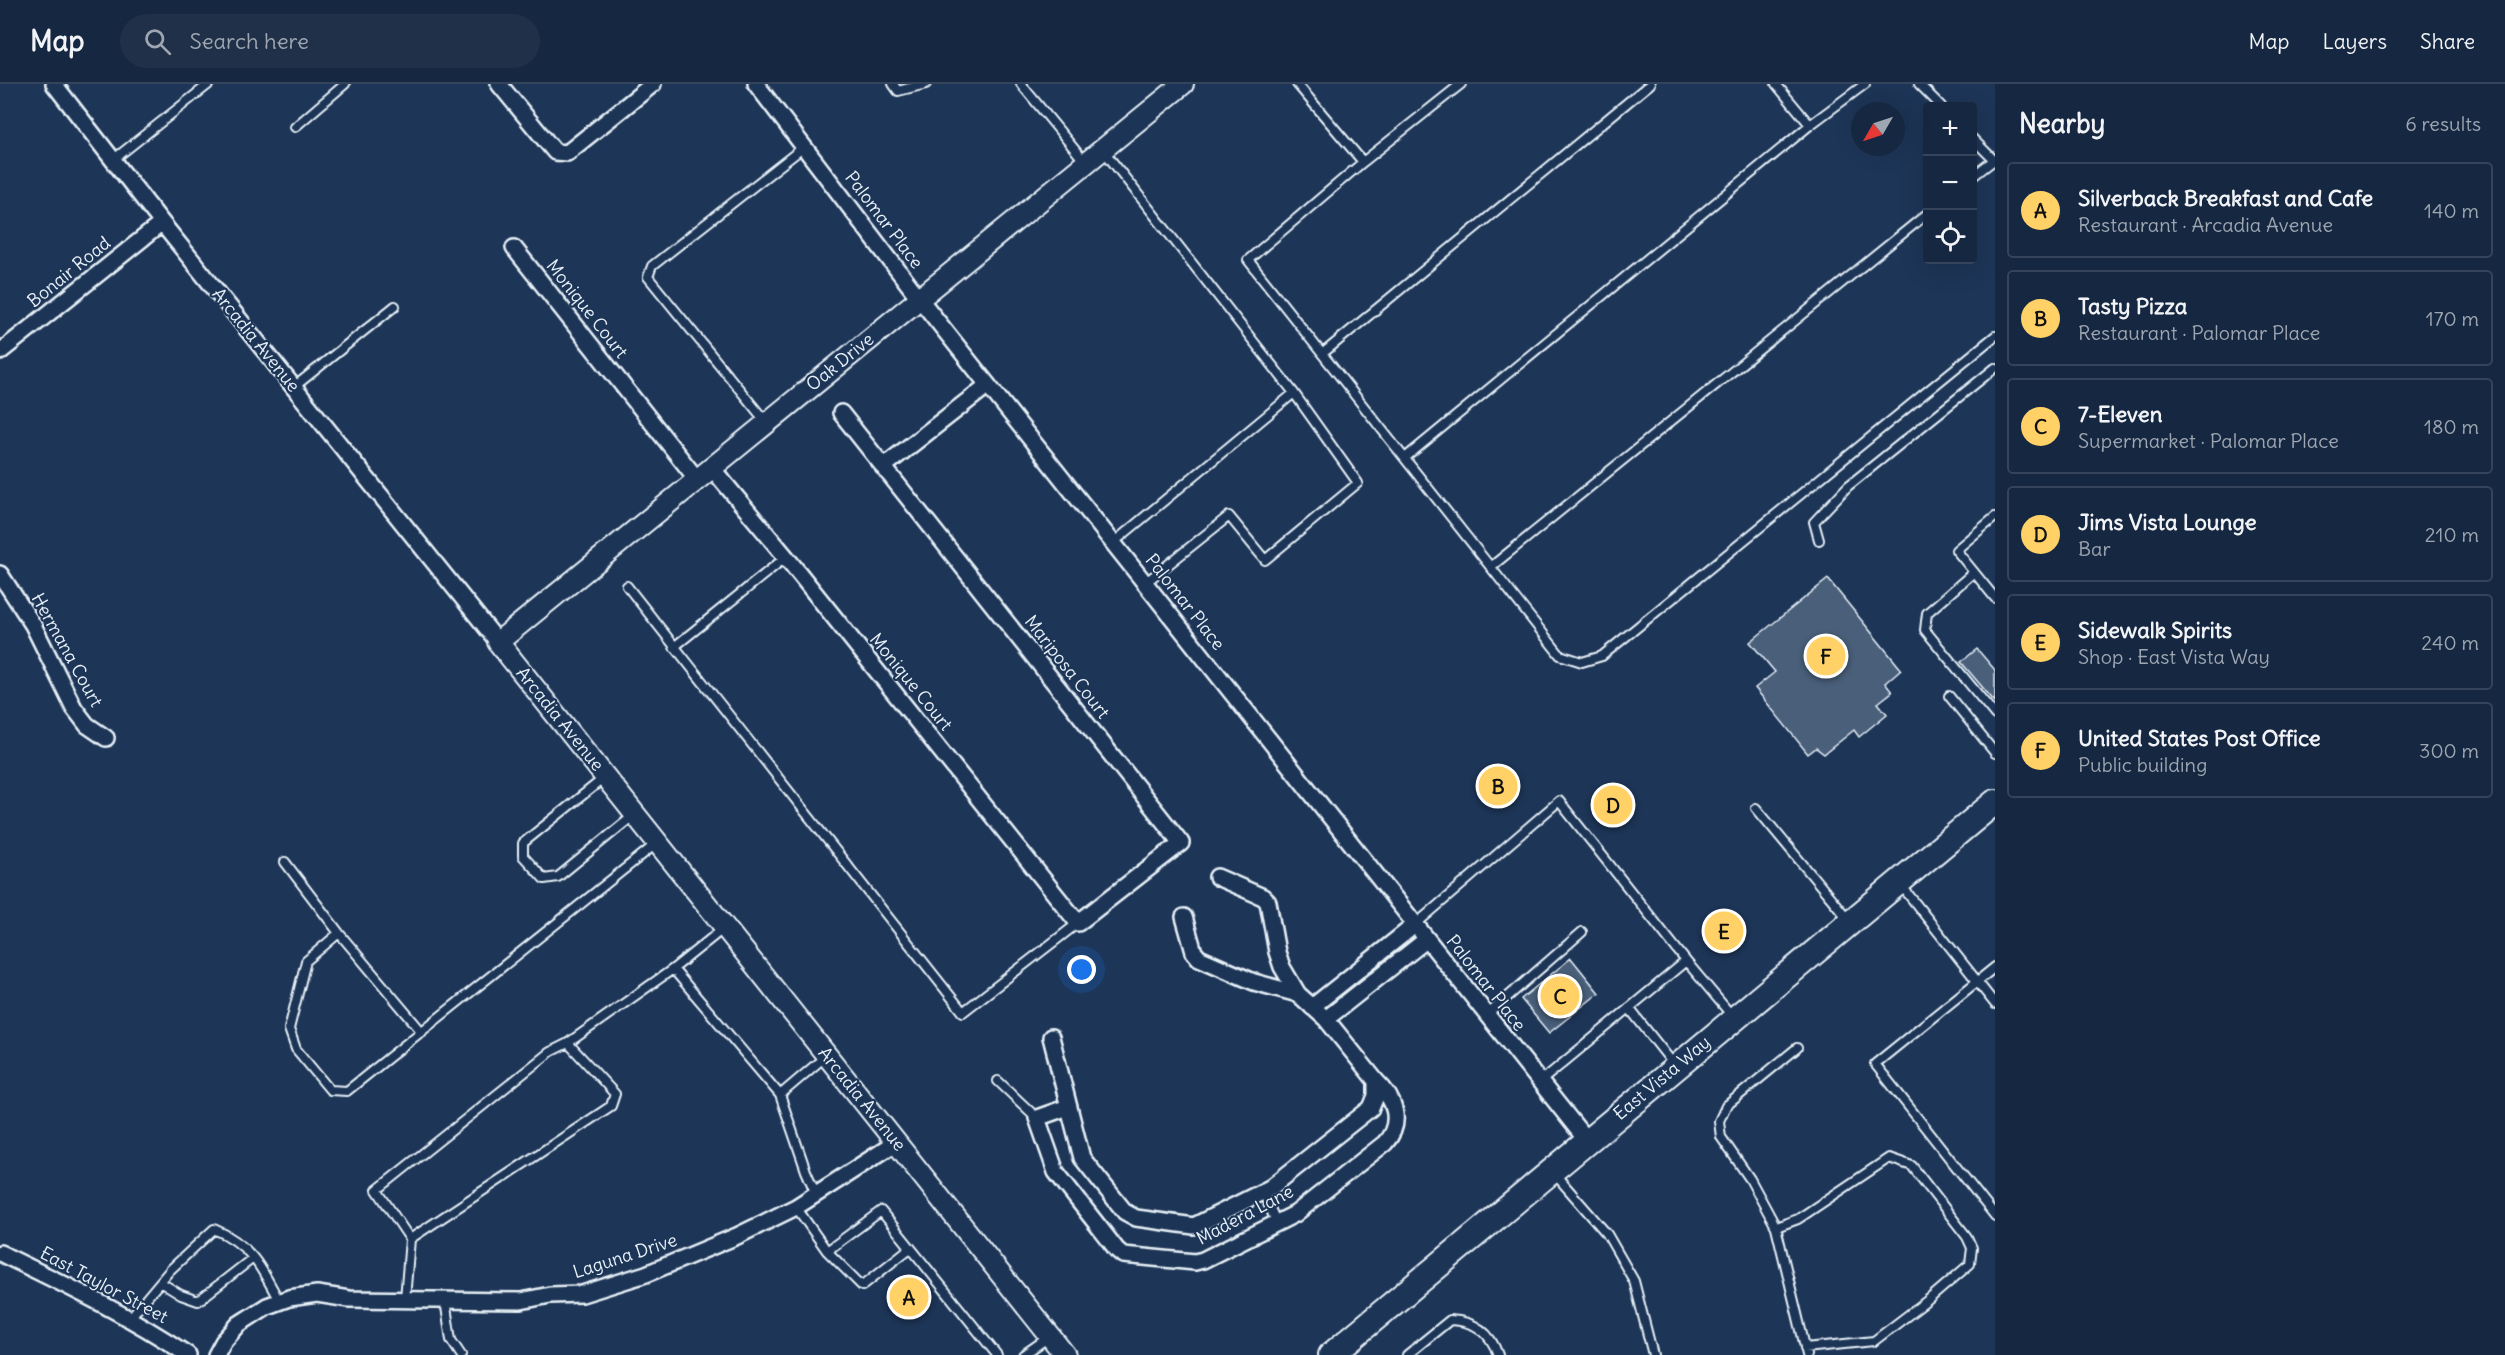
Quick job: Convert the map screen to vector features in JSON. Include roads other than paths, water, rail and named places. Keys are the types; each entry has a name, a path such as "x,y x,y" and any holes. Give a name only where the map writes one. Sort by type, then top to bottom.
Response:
{"main road":[{"name":"East Vista Way","path":"1331,1355 1551,1169 1995,802"}],"street":[{"name":"Arcadia Avenue","path":"54,84 162,223 1065,1355"},
{"path":"499,84 555,152 567,153 653,84"},
{"name":"Palomar Place","path":"756,84 919,298 1587,1141"},
{"name":"Oak Drive","path":"498,642 1183,84"},
{"name":"Bonair Road","path":"0,352 162,223"},
{"name":"Monique Court","path":"514,248 704,473 786,557 1078,923"},
{"path":"884,466 988,385"},
{"name":"Mariposa Court","path":"841,413 1181,843 1078,923"},
{"name":"Hermana Court","path":"0,574 33,624 74,708 87,725 106,738"},
{"path":"1217,877 1263,897 1268,902 1282,967 1298,994 1312,1007 1416,924"},
{"path":"1184,917 1194,952 1199,958 1254,982 1298,994"},
{"path":"1326,1019 1427,939"},
{"name":"Madera Lane","path":"1037,1118 1050,1161 1063,1184 1117,1250 1124,1255 1195,1262 1203,1260 1295,1214 1390,1137 1395,1111 1393,1101 1326,1019 1312,1007"},
{"name":"Madera Lane","path":"1051,1037 1082,1158 1130,1216 1194,1226 1263,1192 1371,1108 1376,1096 1376,1081"},
{"path":"1037,1118 1068,1107"},
{"name":"Laguna Drive","path":"216,1355 223,1342 239,1324 267,1306 290,1298 318,1294 348,1299 521,1301 550,1294 582,1294 666,1265 737,1236 796,1207 897,1142"},
{"name":"East Taylor Street","path":"0,1253 129,1319 188,1355"}],"lane":[{"path":"113,160 209,84"},
{"path":"295,127 345,84"},
{"path":"893,84 898,90 926,84"},
{"path":"1021,84 1086,163"},
{"path":"1297,84 1363,162"},
{"path":"1461,84 1363,162 1248,260 1560,655 1582,662 1602,656 1995,336"},
{"path":"1322,354 1650,84"},
{"path":"1776,84 1810,125"},
{"path":"1405,458 1810,125 1865,84"},
{"path":"1919,84 1937,102"},
{"path":"1977,143 1994,160 1977,173"},
{"path":"766,422 648,277 652,266 805,146"},
{"path":"1103,149 1294,393 1359,483 1265,560 1229,516 1145,583"},
{"path":"1491,566 1923,217"},
{"path":"294,387 394,306"},
{"path":"1819,540 1814,522 1848,486 1995,368"},
{"path":"1113,543 1294,393"},
{"path":"1995,518 1956,550 1995,598"},
{"path":"674,647 786,557"},
{"path":"1974,572 1928,613 1924,630 1995,715"},
{"path":"627,586 963,1012 1078,923"},
{"path":"1949,696 1995,753"},
{"path":"606,777 522,843 523,856 544,879 558,877 635,814"},
{"path":"1416,924 1559,801 1734,1018"},
{"path":"1755,808 1850,922"},
{"path":"339,933 306,961 289,1029 297,1049 330,1090 347,1091 658,843"},
{"path":"285,862 339,933 422,1032"},
{"path":"1898,881 1995,1004"},
{"path":"405,1299 410,1239 376,1190 550,1052 568,1043 673,969 725,927"},
{"path":"1487,1015 1582,932"},
{"path":"1540,1082 1686,961"},
{"path":"1995,967 1875,1064 1995,1216"},
{"path":"673,969 780,1095 806,1172 816,1194"},
{"path":"1629,1008 1675,1067"},
{"path":"410,1239 611,1106 615,1094 568,1043"},
{"path":"1776,1227 1798,1219 1889,1158 1912,1166 1967,1237 1972,1248 1970,1264 1928,1300 1874,1341 1806,1351 1776,1227 1750,1179 1721,1137 1719,1121 1726,1106 1797,1048"},
{"path":"780,1095 827,1055"},
{"path":"998,1081 1037,1118"},
{"path":"1551,1169 1607,1234 1634,1281 1653,1355"},
{"path":"1263,1192 1277,1224"},
{"path":"796,1207 827,1251 862,1286 910,1248"},
{"path":"827,1251 881,1211 997,1355"},
{"path":"129,1319 170,1270 214,1229 234,1237 260,1264 279,1301"},
{"path":"160,1282 181,1295 198,1301 253,1258"},
{"path":"445,1300 451,1340 461,1355"},
{"path":"1407,1355 1450,1320 1467,1321 1482,1328 1498,1355"},
{"path":"1023,1355 1050,1336"}],"place":[{"name":"United States Post Office","path":"1826,656"},
{"name":"Tasty Pizza","path":"1498,786"},
{"name":"Jims Vista Lounge","path":"1613,805"},
{"name":"Sidewalk Spirits","path":"1724,931"},
{"name":"7-Eleven","path":"1560,996"},
{"name":"Silverback Breakfast and Cafe","path":"909,1297"}]}
